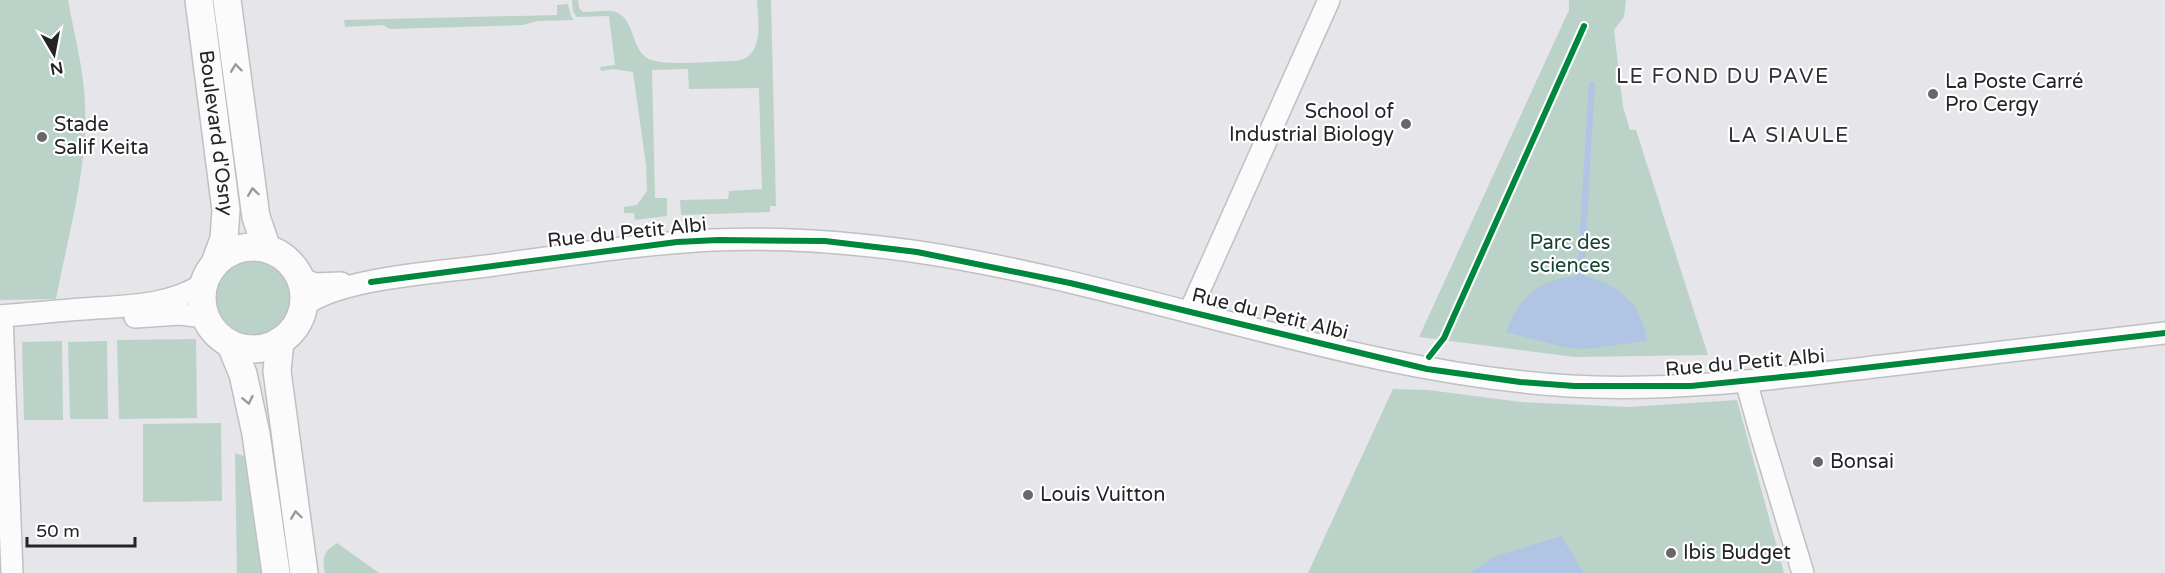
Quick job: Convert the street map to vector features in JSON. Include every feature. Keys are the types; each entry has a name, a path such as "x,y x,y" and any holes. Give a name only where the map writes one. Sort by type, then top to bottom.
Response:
{"main road":[{"name":"Boulevard d'Osny","path":"199,0 226,210 224,239 209,274"},
{"name":"Boulevard d'Osny","path":"227,0 256,217 267,249"},
{"path":"251,247 267,249 286,259 300,278 304,290 304,306 296,326 280,341 253,350 231,345 216,334 205,317 202,301 209,274 236,250 251,247"},
{"path":"280,341 277,371 304,573"},
{"path":"231,345 243,374 255,434 276,573"}],"street":[{"path":"1190,311 1329,0"},
{"name":"Rue du Petit Albi","path":"300,278 315,284 371,282 677,242 825,241 918,252 971,262 1190,311 1427,369 1574,386 1692,386 2165,333"},
{"path":"1,323 162,300 183,295 209,274"},
{"name":"Rue du Petit Albi","path":"304,306 322,295 371,282"},
{"path":"1,323 62,326 80,322 158,316 205,317"},
{"path":"1,323 12,573"},
{"path":"1746,381 1803,573"}],"green space":[{"name":"Stade Salif Keita","path":"0,0 68,0 83,78 85,128 83,153 76,202 56,299 0,300"},
{"path":"572,0 578,0 579,8 583,12 612,11 619,14 625,18 638,47 647,58 676,63 736,61 745,58 752,53 758,37 757,0 771,0 776,206 770,206 770,212 681,215 680,200 728,199 729,191 762,189 759,88 689,89 688,69 652,70 655,198 667,198 667,216 635,220 634,213 624,213 624,207 637,205 647,191 646,165 633,72 614,69 601,71 600,67 615,65 609,16 577,17 573,12"},
{"name":"Parc des sciences","path":"1569,0 1626,0 1624,17 1614,30 1623,107 1630,130 1636,130 1708,355 1575,357 1419,337 1569,10"},
{"path":"568,4 574,20 537,21 523,25 390,29 383,25 345,27 344,20 557,15 557,5"},
{"path":"254,258 270,261 283,270 292,283 295,299 292,315 283,328 270,337 254,340 238,337 225,328 216,315 213,299 216,283 225,270 238,261"},
{"path":"196,339 197,418 119,419 117,340"},
{"path":"62,341 63,420 24,420 22,342"},
{"path":"107,341 108,419 70,419 68,342"},
{"path":"1393,389 1428,390 1521,402 1629,407 1737,400 1784,573 1308,573"},
{"path":"221,423 222,501 143,502 143,424"},
{"path":"235,453 246,457 268,573 237,573"},
{"path":"337,543 379,573 325,573 325,555"}],"water":[{"path":"1589,82 1595,82 1584,276 1608,285 1627,298 1640,316 1647,341 1585,349 1567,348 1506,332 1517,309 1532,292 1552,281 1577,276"},
{"path":"1561,536 1584,573 1470,573 1493,557"}],"cycle path":[{"path":"1429,357 1444,338 1584,26"},
{"path":"371,282 677,242 825,241 917,252 1070,283 1427,369 1520,382 1574,386 1691,386 2165,333"}],"place":[{"name":"La Poste Carré Pro Cergy","path":"1933,94"},
{"name":"School of Industrial Biology","path":"1406,124"},
{"name":"Stade Salif Keita","path":"42,137"},
{"name":"Bonsai","path":"1818,462"},
{"name":"Louis Vuitton","path":"1028,495"},
{"name":"Ibis Budget","path":"1671,553"}],"district":[{"name":"LE FOND DU PAVE","path":"1723,76"},
{"name":"LA SIAULE","path":"1789,135"}]}
